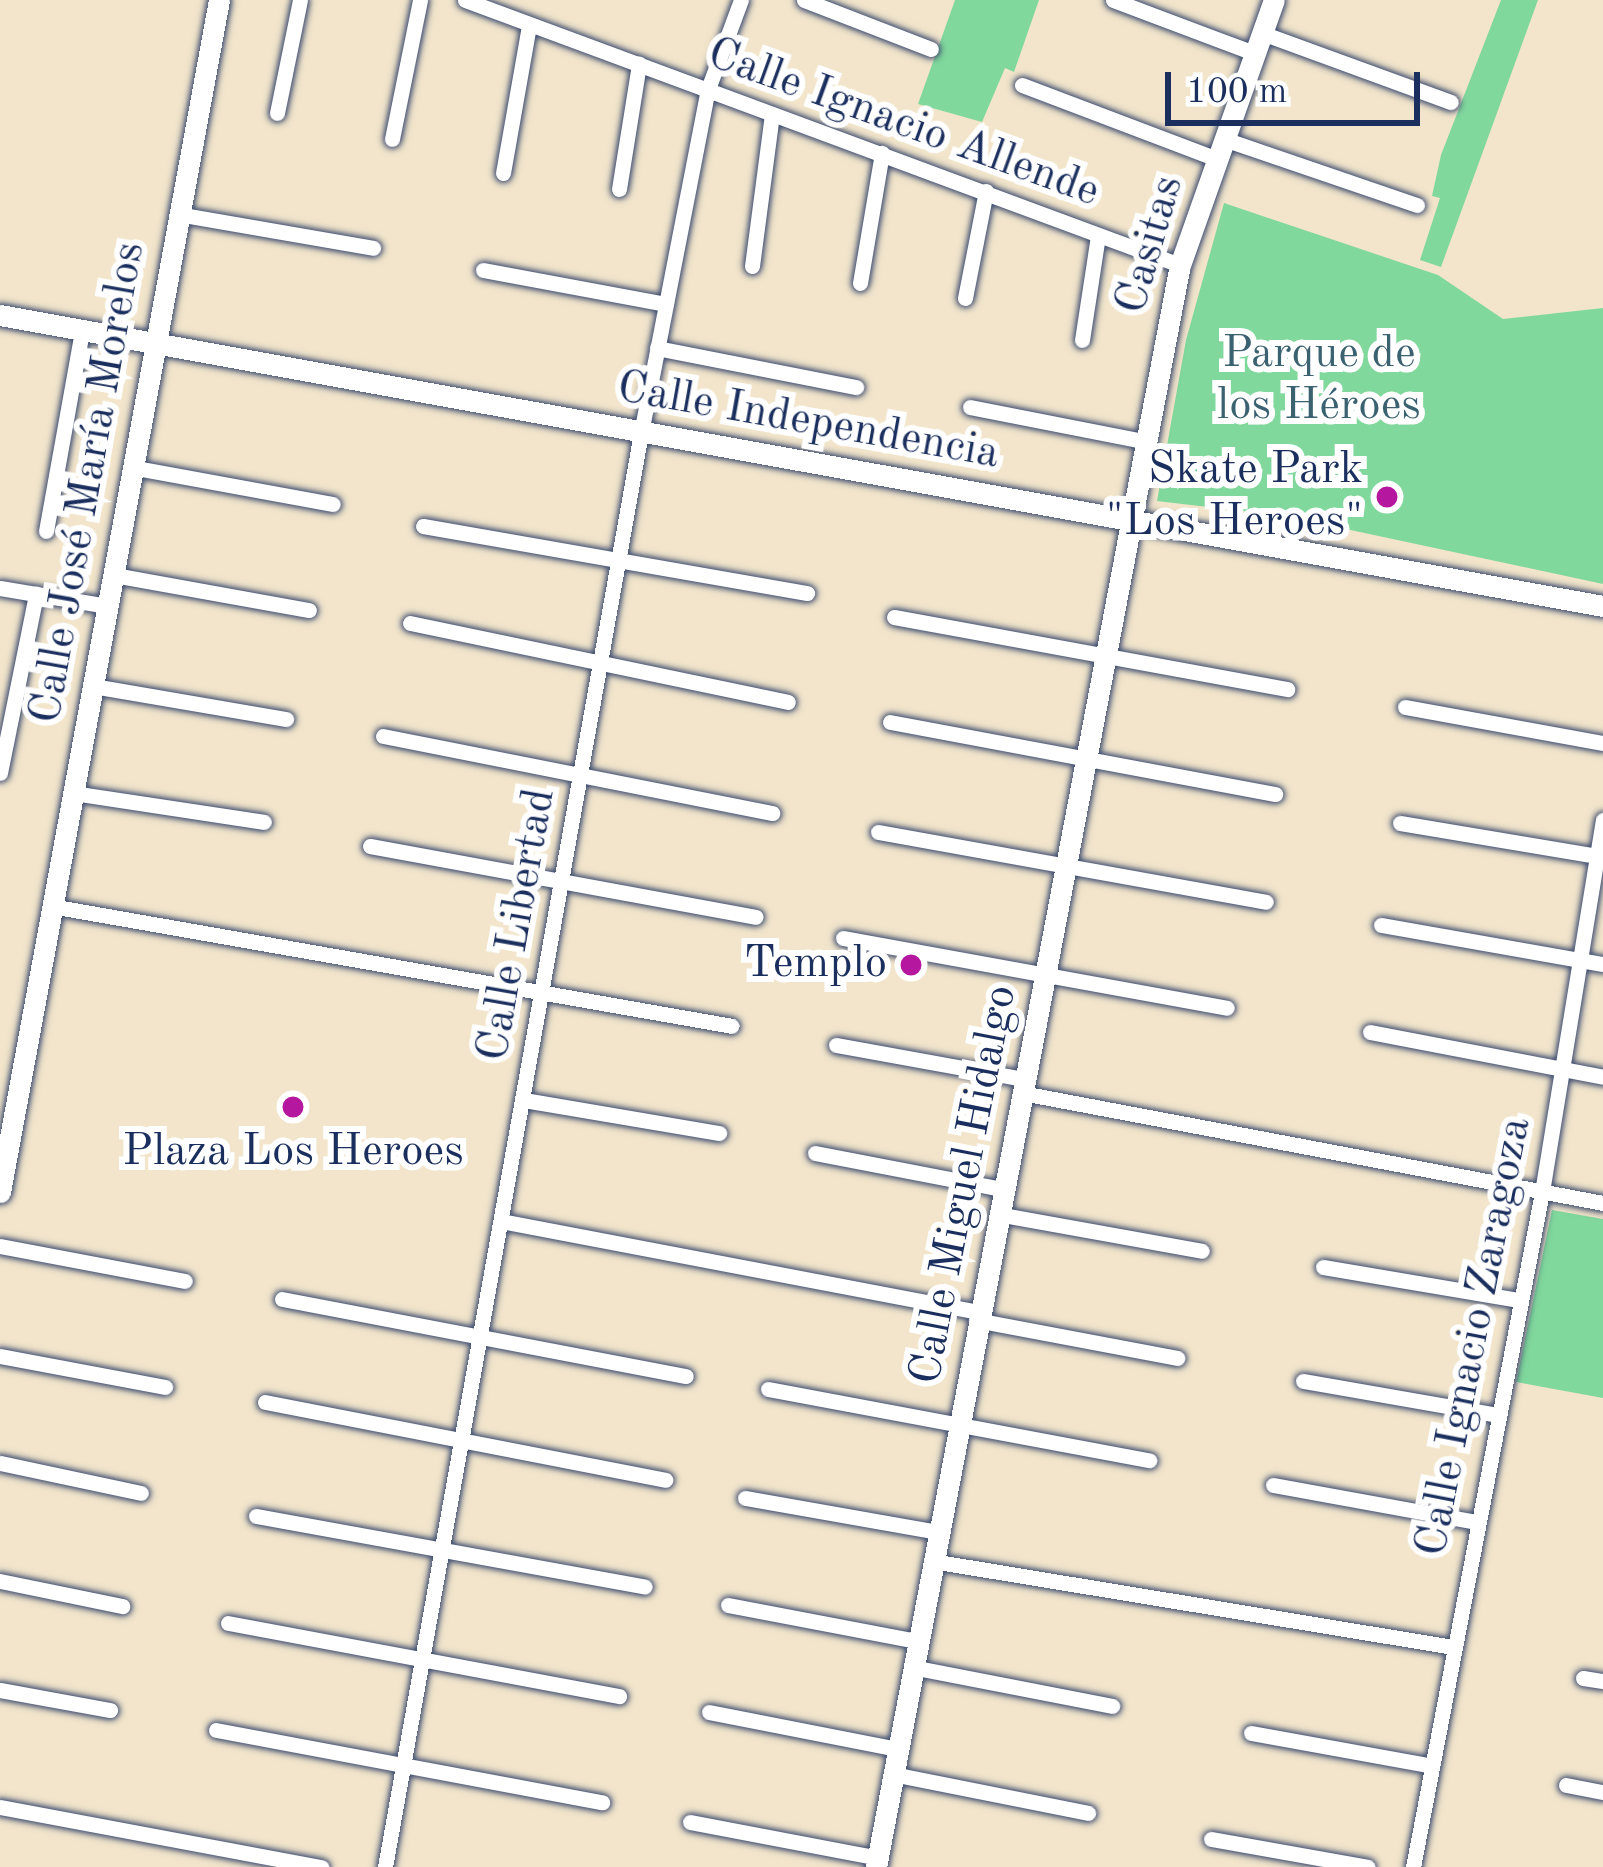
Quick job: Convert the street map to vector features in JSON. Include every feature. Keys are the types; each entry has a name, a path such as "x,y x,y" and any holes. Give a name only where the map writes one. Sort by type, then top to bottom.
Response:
{"street":[{"name":"Calle José María Morelos","path":"0,1192 8,1082 51,906 136,468 177,214 219,0"},
{"path":"277,113 300,0"},
{"path":"392,139 420,0"},
{"name":"Calle Ignacio Allende","path":"465,0 1180,265"},
{"name":"Calle Libertad","path":"385,1867 657,348 709,88 741,0"},
{"path":"804,0 931,49"},
{"path":"1113,0 1451,101"},
{"name":"Casitas","path":"1127,518 1180,265 1274,0"},
{"path":"503,173 529,26"},
{"path":"619,189 638,64"},
{"path":"1022,85 1220,149 1417,205"},
{"path":"752,266 772,114"},
{"path":"860,283 882,153"},
{"path":"965,298 986,191"},
{"path":"177,214 374,248"},
{"path":"1082,340 1098,235"},
{"path":"483,270 666,304"},
{"name":"Calle Independencia","path":"0,315 1603,606"},
{"path":"46,531 82,330"},
{"path":"657,348 856,387"},
{"path":"970,406 1143,441"},
{"path":"136,468 333,504"},
{"name":"Calle Miguel Hidalgo","path":"877,1863 977,1316 1046,976 1127,518"},
{"path":"423,526 807,593"},
{"path":"114,575 309,610"},
{"path":"0,587 108,606"},
{"path":"0,773 36,594"},
{"path":"894,617 1287,689"},
{"path":"410,623 788,701"},
{"path":"93,686 286,719"},
{"path":"1405,706 1603,742"},
{"path":"890,722 1084,754 1275,794"},
{"path":"383,736 772,813"},
{"path":"73,793 264,822"},
{"name":"Calle Ignacio Zaragoza","path":"1413,1867 1542,1192 1603,820"},
{"path":"1400,824 1600,857"},
{"path":"878,832 1266,902"},
{"path":"370,846 756,917"},
{"path":"51,906 732,1026"},
{"path":"1381,925 1603,964"},
{"path":"843,938 1227,1008"},
{"path":"1370,1032 1603,1077"},
{"path":"836,1046 1603,1203"},
{"path":"524,1100 718,1133"},
{"path":"815,1153 1002,1190"},
{"path":"997,1214 1202,1251"},
{"path":"501,1221 1177,1358"},
{"path":"0,1246 185,1281"},
{"path":"1323,1267 1519,1300"},
{"path":"282,1299 686,1376"},
{"path":"0,1356 165,1387"},
{"path":"1303,1381 1497,1415"},
{"path":"768,1389 1149,1460"},
{"path":"265,1402 665,1480"},
{"path":"0,1463 141,1493"},
{"path":"1273,1485 1477,1522"},
{"path":"745,1498 937,1532"},
{"path":"256,1516 645,1587"},
{"path":"932,1561 1454,1646"},
{"path":"0,1581 122,1606"},
{"path":"728,1606 917,1641"},
{"path":"228,1623 620,1696"},
{"path":"913,1666 1112,1706"},
{"path":"1583,1678 1603,1682"},
{"path":"0,1690 110,1709"},
{"path":"709,1712 898,1749"},
{"path":"216,1730 602,1802"},
{"path":"1251,1733 1432,1766"},
{"path":"893,1774 1088,1813"},
{"path":"1567,1785 1603,1792"},
{"path":"0,1808 321,1867"},
{"path":"690,1822 877,1863"},
{"path":"1211,1839 1368,1867"}],"green space":[{"path":"955,0 1039,0 1014,72 1005,68 982,122 918,104"},
{"path":"1501,0 1538,0 1441,267 1420,260 1440,198 1432,196 1441,155"},
{"name":"Parque de los Héroes","path":"1224,203 1438,275 1503,319 1603,308 1603,584 1285,516 1157,501 1186,340"},
{"path":"1552,1210 1603,1219 1603,1398 1516,1382"}],"place":[{"name":"Skate Park \"Los Heroes\"","path":"1387,497"},
{"name":"Templo","path":"911,965"},
{"name":"Plaza Los Heroes","path":"293,1107"}]}
